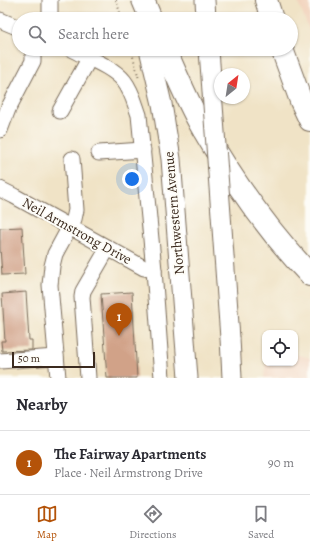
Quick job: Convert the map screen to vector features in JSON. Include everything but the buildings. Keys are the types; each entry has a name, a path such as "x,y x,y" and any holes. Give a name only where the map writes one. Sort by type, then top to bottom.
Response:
{"highway":[{"path":"143,0 148,12"},
{"path":"266,0 270,12"},
{"path":"168,56 203,128 239,187 291,255 310,275"},
{"path":"285,56 301,101 310,120"}],"main road":[{"path":"138,0 141,12"},
{"path":"205,0 206,12"},
{"name":"Northwestern Avenue","path":"151,56 162,104 171,159 188,378"},
{"path":"209,56 232,378"}],"street":[{"path":"50,0 50,12"},
{"path":"0,20 12,25"},
{"path":"0,130 8,109 32,61 32,56"},
{"name":"Neil Armstrong Drive","path":"85,56 114,71 124,82 134,98 139,116 154,270 162,378"},
{"path":"60,111 89,58"},
{"path":"99,153 143,150"},
{"path":"58,378 50,285 55,254 74,219 76,210 72,159"},
{"name":"Neil Armstrong Drive","path":"0,189 144,268 154,270"},
{"path":"88,378 82,297 83,291 108,248"},
{"path":"0,361 56,357"}],"path":[{"path":"116,0 120,12"}],"shaded area":[{"path":"297,0 310,0 310,32"},
{"path":"298,355 310,358 310,378 264,378 266,366 298,366"}],"place":[{"name":"The Fairway Apartments","path":"119,336"}]}
